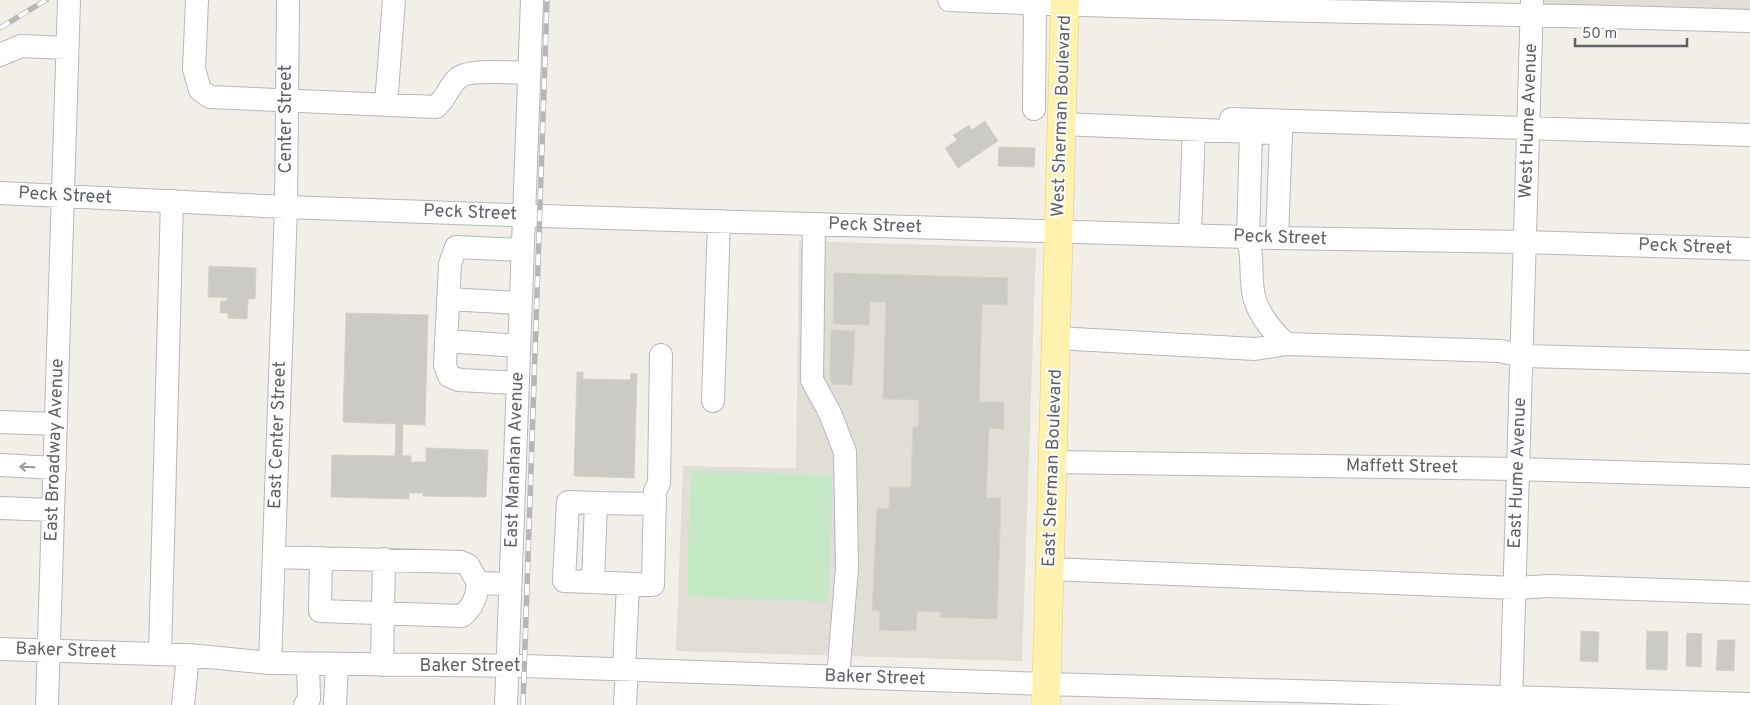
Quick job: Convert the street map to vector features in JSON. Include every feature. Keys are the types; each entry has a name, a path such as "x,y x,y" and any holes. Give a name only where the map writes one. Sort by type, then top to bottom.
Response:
{"main road":[{"name":"West Sherman Boulevard","path":"1058,231 1065,3"},
{"name":"East Sherman Boulevard","path":"1046,695 1054,462 1058,231"}],"street":[{"name":"East Broadway Avenue","path":"47,705 69,0"},
{"path":"197,0 194,69 200,90 210,97 436,107 446,99 457,79 469,73 529,73"},
{"name":"Center Street","path":"286,207 288,0"},
{"path":"386,104 394,0"},
{"name":"East Manahan Avenue","path":"506,705 532,0"},
{"path":"948,0 1034,4 1532,7 1750,21"},
{"path":"1034,4 1034,108"},
{"name":"West Hume Avenue","path":"1525,242 1532,7"},
{"path":"0,55 21,46 43,45 67,48"},
{"path":"1062,119 1529,128 1750,135"},
{"path":"1062,119 1194,130 1281,133 1277,238"},
{"path":"1190,234 1194,130"},
{"path":"1251,132 1248,238 1252,250 1255,300 1276,335 1287,344"},
{"name":"Peck Street","path":"0,193 286,207 1190,234 1248,238 1525,242 1750,249"},
{"path":"160,654 172,201"},
{"name":"East Center Street","path":"270,663 286,207"},
{"path":"713,401 719,221"},
{"path":"814,224 812,380 830,413 845,452 846,568 838,677"},
{"name":"East Hume Avenue","path":"1511,701 1525,242"},
{"path":"517,383 459,380 449,376 445,365 450,264 456,247 522,250"},
{"path":"448,299 520,303"},
{"path":"1056,338 1255,349 1287,344 1500,351 1522,356 1750,362"},
{"path":"446,341 519,346"},
{"path":"654,504 568,502 564,581 653,585 654,504 655,491 659,483 661,355"},
{"path":"0,422 56,424"},
{"name":"Maffett Street","path":"1054,462 1518,469 1750,476"},
{"path":"0,465 55,468"},
{"path":"0,508 53,510"},
{"path":"274,557 384,559 461,562 468,565 478,583 478,593 471,609 462,616 320,612 321,558"},
{"path":"382,665 384,559"},
{"path":"1050,569 1514,588 1549,586 1750,593"},
{"path":"478,583 510,584"},
{"path":"625,705 628,584"},
{"name":"Baker Street","path":"0,649 188,655 270,663 626,669 838,677 1046,695 1750,704"},
{"path":"183,705 188,655"},
{"path":"306,705 309,699 308,664"},
{"path":"335,705 337,664"}],"shaded area":[{"path":"1538,0 1750,0 1750,16 1537,9"},
{"path":"799,241 1036,248 1022,661 676,651 683,466 796,468"}],"green space":[{"path":"691,471 832,475 829,602 687,597"}],"building":[{"path":"985,121 998,141 958,168 945,148 957,140 953,135 969,125 972,130"},
{"path":"999,147 1035,148 1034,167 998,166"},
{"path":"209,266 256,268 255,299 248,299 247,319 228,318 228,313 220,313 221,301 227,301 227,298 208,297"},
{"path":"834,273 1008,278 1007,305 982,304 979,402 1004,402 1004,429 989,428 986,498 1001,498 997,619 940,617 941,612 917,611 916,631 879,630 880,611 872,610 877,508 889,509 889,487 911,487 913,427 918,427 919,400 883,399 886,302 870,302 869,325 833,324"},
{"path":"346,313 428,315 425,425 403,424 402,456 411,456 411,462 426,462 426,448 488,450 486,497 423,496 423,493 409,493 409,499 331,497 332,455 395,456 396,424 343,422"},
{"path":"831,330 855,331 852,385 832,384 832,381 830,381"},
{"path":"577,372 583,372 583,379 630,380 631,373 637,374 634,478 574,476"},
{"path":"1581,631 1599,632 1598,662 1580,661"},
{"path":"1647,631 1668,632 1667,670 1646,669"},
{"path":"1687,633 1702,634 1701,667 1686,666"},
{"path":"1718,640 1735,640 1734,671 1716,670"}],"railway":[{"path":"0,28 46,0"},
{"path":"523,705 547,0"}]}
